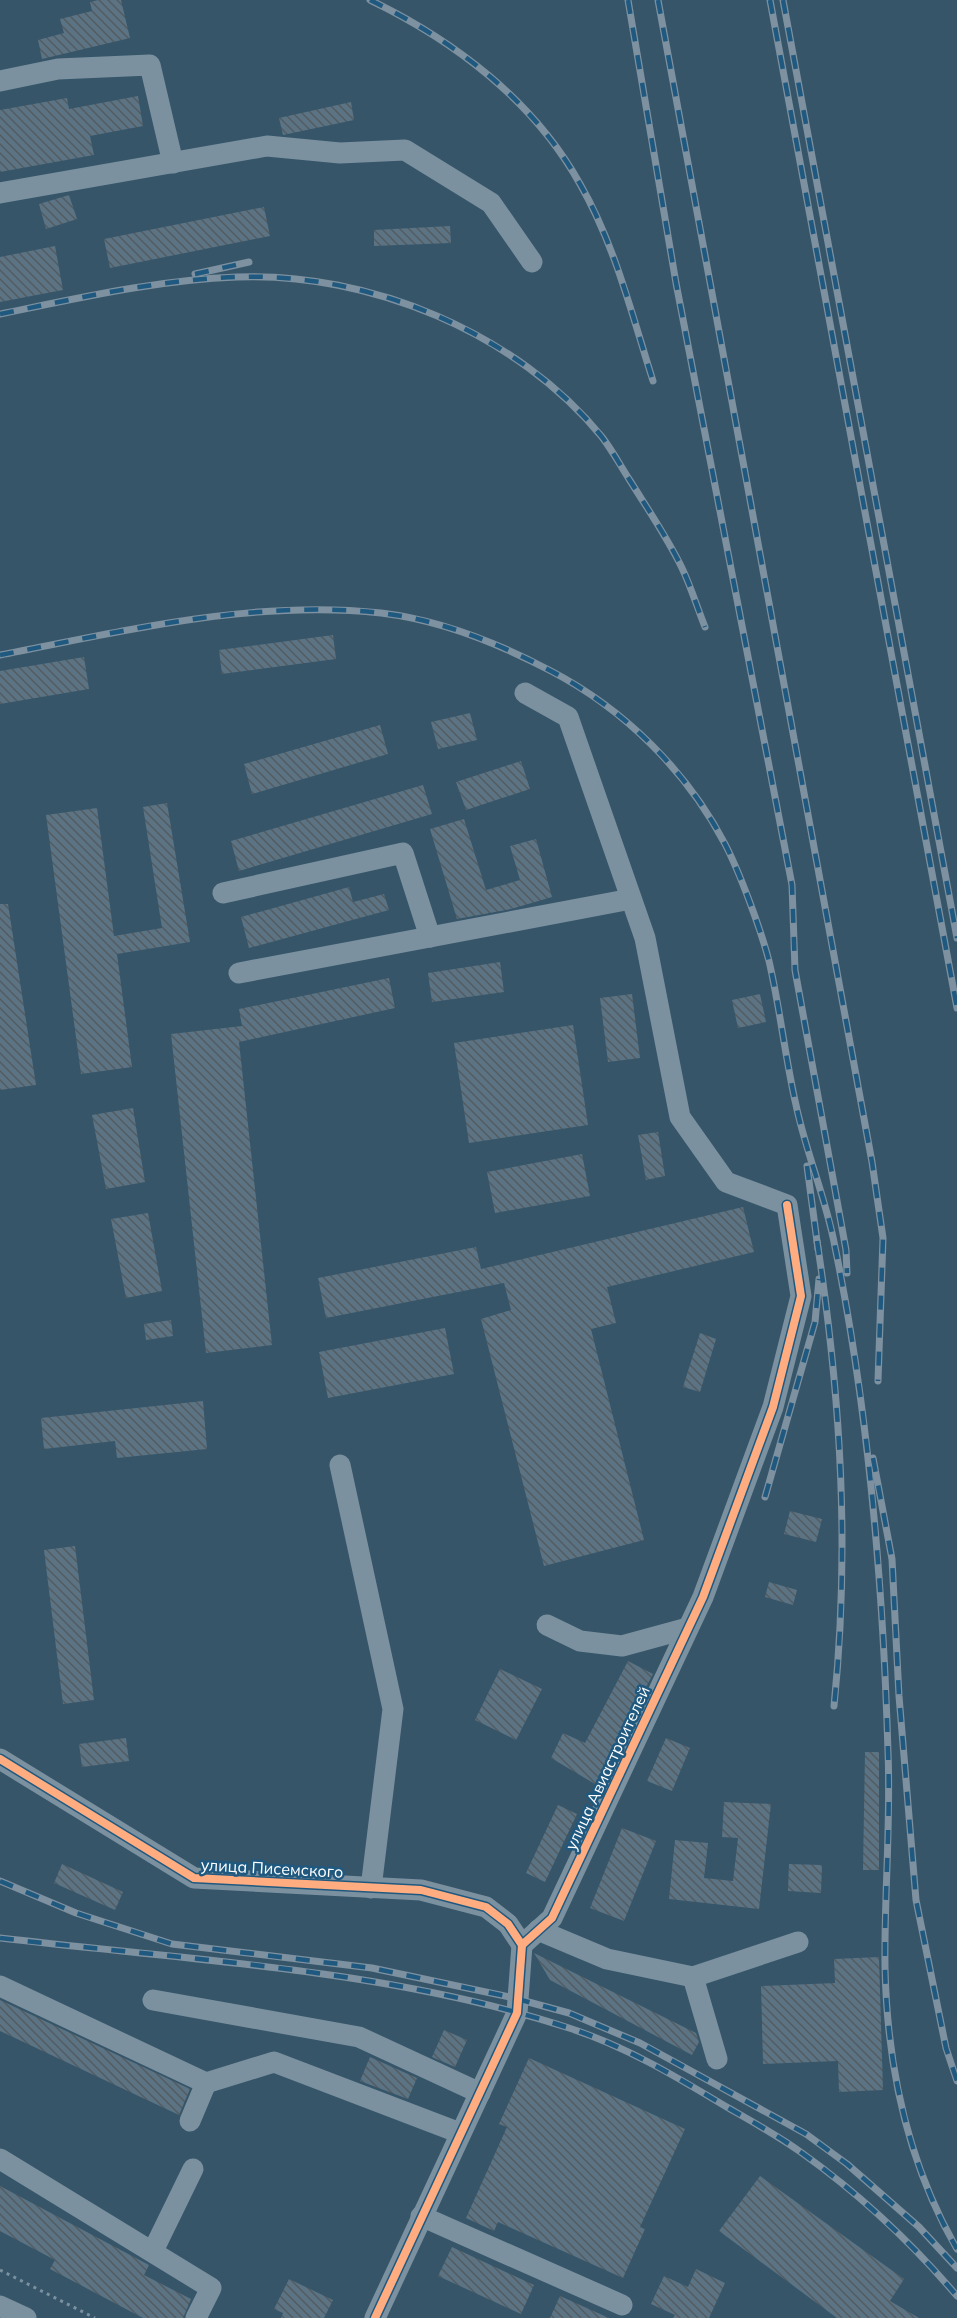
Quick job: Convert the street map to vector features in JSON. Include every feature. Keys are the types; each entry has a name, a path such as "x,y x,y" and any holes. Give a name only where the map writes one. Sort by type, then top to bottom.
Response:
{"street":[{"path":"0,81 58,69 150,65 173,163"},
{"path":"0,193 267,146 340,153 405,150 491,202 532,262"},
{"path":"239,973 631,899 568,717 525,693"},
{"path":"223,892 403,854 430,937"},
{"name":"улица Авиастроителей","path":"522,1945 552,1918 703,1597 773,1407 801,1296 787,1205 726,1182 680,1117 645,938 631,899"},
{"path":"339,1465 393,1709 371,1888"},
{"path":"548,1625 580,1641 622,1646 688,1628"},
{"name":"улица Писемского","path":"0,1759 194,1878 421,1890 486,1907 508,1924 522,1945"},
{"path":"538,1930 607,1959 693,1977 798,1942"},
{"path":"375,2318 517,2013 522,1945"},
{"path":"693,1977 717,2059"},
{"path":"0,1986 207,2083 274,2062 460,2133"},
{"path":"153,2000 359,2037 480,2093"},
{"path":"190,2121 207,2083"},
{"path":"0,2159 211,2288 196,2318"},
{"path":"153,2251 193,2169"},
{"path":"421,2216 622,2305"},
{"path":"0,2306 26,2318"}],"path":[{"path":"0,2270 95,2318"}],"building":[{"path":"121,0 130,38 42,59 38,40 64,33 60,19 92,11 90,2"},
{"path":"138,96 143,126 90,136 94,155 0,172 0,110 67,98 69,109"},
{"path":"351,102 354,120 283,135 279,118"},
{"path":"69,195 77,219 46,229 39,204"},
{"path":"264,207 270,236 110,268 104,239"},
{"path":"450,226 451,243 374,246 374,230"},
{"path":"55,246 63,290 0,302 0,257"},
{"path":"333,635 336,659 222,674 219,650"},
{"path":"84,657 89,689 0,704 0,671"},
{"path":"470,713 477,740 438,749 431,722"},
{"path":"380,725 388,754 252,794 244,764"},
{"path":"521,761 530,789 466,810 456,782"},
{"path":"423,785 432,814 239,871 231,841"},
{"path":"167,803 190,942 117,954 132,1067 81,1074 46,815 97,808 114,936 162,928 143,807"},
{"path":"464,819 486,890 520,880 510,846 536,839 552,897 511,909 457,919 430,829"},
{"path":"349,887 353,902 384,894 389,910 249,948 241,917"},
{"path":"0,904 8,904 36,1085 0,1090"},
{"path":"500,962 504,992 432,1002 428,973"},
{"path":"389,978 395,1008 239,1042 272,1345 206,1353 171,1034 242,1026 239,1009"},
{"path":"632,994 640,1058 608,1062 600,998"},
{"path":"760,994 766,1022 738,1028 732,1000"},
{"path":"573,1025 588,1125 469,1143 454,1043"},
{"path":"133,1108 145,1182 106,1189 92,1115"},
{"path":"658,1132 665,1176 646,1180 638,1135"},
{"path":"582,1154 590,1196 495,1213 487,1172"},
{"path":"743,1207 754,1252 607,1287 616,1323 591,1329 644,1540 544,1566 481,1319 511,1310 504,1283 326,1318 318,1278 476,1247 481,1269"},
{"path":"148,1213 162,1291 126,1298 111,1219"},
{"path":"171,1320 173,1336 146,1340 144,1324"},
{"path":"445,1328 454,1374 328,1398 319,1352"},
{"path":"700,1333 716,1339 700,1392 683,1387"},
{"path":"203,1401 207,1449 117,1458 115,1441 44,1449 41,1418"},
{"path":"790,1511 822,1519 816,1542 784,1534"},
{"path":"75,1546 94,1700 63,1704 44,1550"},
{"path":"769,1582 797,1590 793,1605 765,1597"},
{"path":"628,1661 653,1674 595,1784 551,1758 563,1733 585,1743"},
{"path":"500,1669 542,1689 516,1740 475,1720"},
{"path":"126,1738 129,1761 82,1767 79,1744"},
{"path":"666,1738 690,1748 672,1791 647,1781"},
{"path":"865,1752 879,1752 879,1870 863,1870"},
{"path":"724,1802 771,1804 759,1909 669,1899 675,1840 708,1843 704,1878 733,1881 738,1838 722,1837"},
{"path":"558,1805 577,1814 545,1882 526,1873"},
{"path":"622,1828 656,1841 624,1921 590,1908"},
{"path":"62,1864 123,1892 115,1910 54,1883"},
{"path":"789,1864 822,1865 821,1893 788,1891"},
{"path":"534,1953 696,2033 699,2042 692,2055 550,1980"},
{"path":"879,1957 883,2090 839,2092 838,2061 763,2064 761,1986 835,1983 834,1959"},
{"path":"0,2000 190,2089 179,2115 0,2031"},
{"path":"444,2030 467,2040 455,2067 432,2057"},
{"path":"370,2057 417,2078 408,2099 360,2081"},
{"path":"529,2058 685,2129 640,2227 645,2229 623,2278 498,2222 494,2231 466,2218 507,2127 499,2124"},
{"path":"760,2176 904,2279 890,2301 919,2318 837,2318 719,2231"},
{"path":"0,2186 149,2265 144,2275 191,2299 183,2318 143,2318 50,2269 55,2260 0,2231"},
{"path":"452,2247 534,2285 521,2314 438,2276"},
{"path":"696,2269 725,2283 709,2318 673,2318 675,2315 651,2304 664,2276 688,2287"},
{"path":"289,2279 333,2300 324,2318 281,2318 283,2313 274,2309"},
{"path":"560,2296 609,2318 550,2318"}],"railway":[{"path":"370,0 432,34 490,76 540,126 561,154 580,184 603,231 622,281 653,381"},
{"path":"628,0 676,283 792,885 795,970 846,1250 847,1273"},
{"path":"658,0 872,1162 883,1238 878,1381"},
{"path":"770,0 957,1008"},
{"path":"783,0 957,938"},
{"path":"195,274 249,262"},
{"path":"0,314 147,286 237,277 287,278 338,285 389,298 438,316 484,339 528,367 567,400 602,437 676,556 705,627"},
{"path":"0,655 142,627 285,610 381,613 425,621 490,642 578,686 628,723 651,744 672,767 710,817 737,870 756,918 769,961 796,1105 831,1229 847,1309 872,1498 886,1689 889,1779 885,1967 890,2040 903,2113 913,2148 925,2183 957,2249"},
{"path":"807,1166 818,1249"},
{"path":"817,1241 832,1358 840,1474 841,1589 834,1706"},
{"path":"765,1497 815,1322 819,1279"},
{"path":"873,1458 892,1559 899,1696 916,1900 946,2048 957,2081"},
{"path":"0,1881 76,1913 172,1944 372,1968 510,1997 569,2013 640,2043 806,2134 847,2164 919,2227 957,2268"},
{"path":"0,1938 360,1979 501,2008 590,2035 668,2073 764,2128 802,2153 884,2220 957,2296"}],"cycle path":[{"path":"375,2318 517,2013 522,1945 552,1918 703,1597 773,1407 801,1296 787,1205"},
{"path":"0,1759 194,1878 421,1890 486,1907 508,1924 522,1945"}]}
